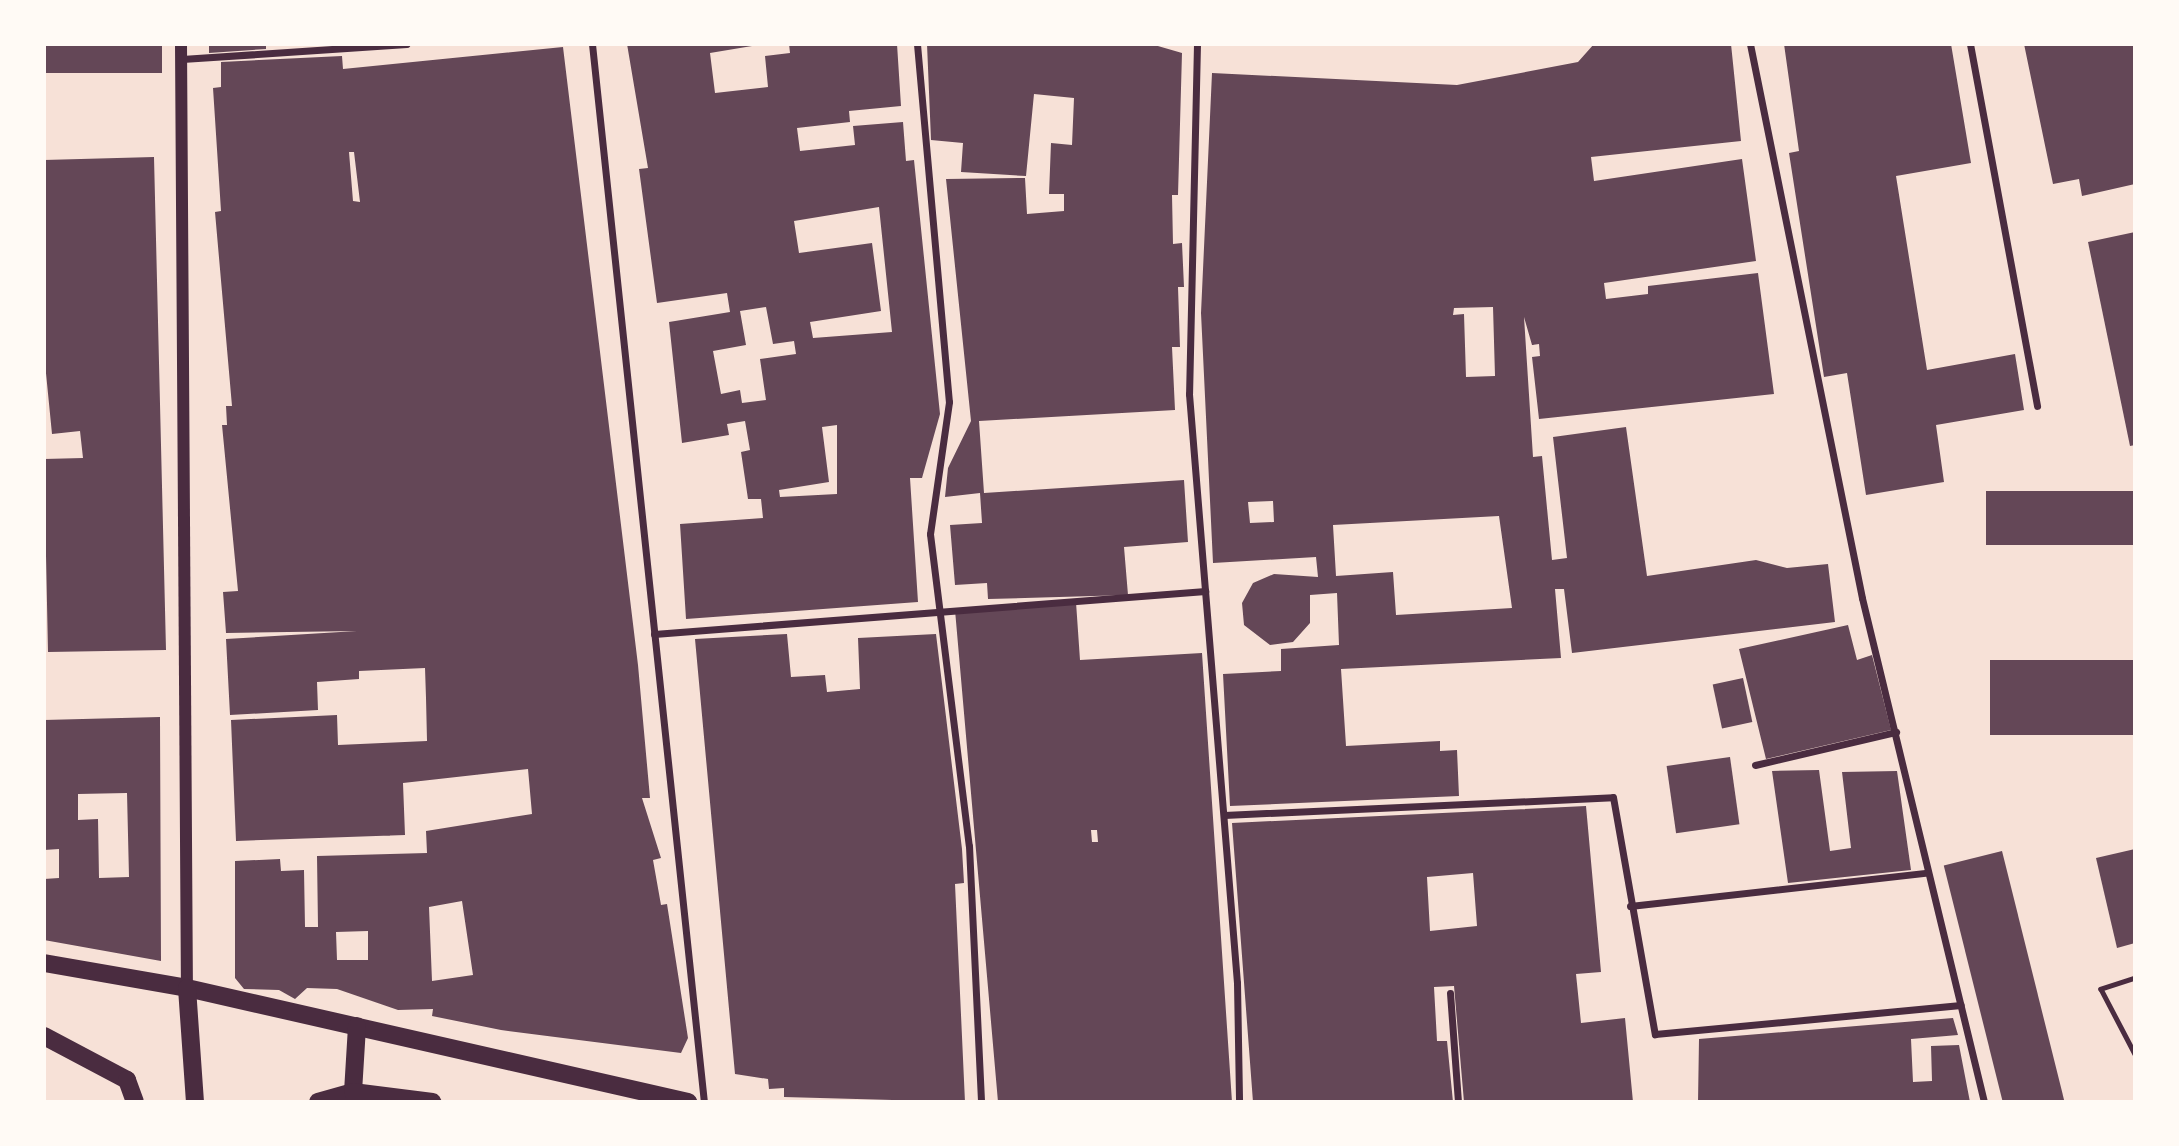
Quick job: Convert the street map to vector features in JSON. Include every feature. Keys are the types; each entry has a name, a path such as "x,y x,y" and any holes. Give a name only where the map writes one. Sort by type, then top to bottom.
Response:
{"main road":[{"path":"44,963 187,988 688,1102"},
{"path":"187,988 195,1102"},
{"path":"353,1092 357,1026"},
{"path":"44,1036 127,1080 135,1102"},
{"path":"318,1102 353,1092 432,1102"}],"street":[{"path":"181,44 187,988"},
{"path":"181,59 406,44"},
{"path":"592,44 704,1102"},
{"path":"917,44 949,402 930,534 969,846 981,1102"},
{"path":"1198,44 1189,394 1223,815 1239,1102"},
{"path":"1750,44 1862,598 1896,732 1925,873 1984,1102"},
{"path":"1970,44 2037,406"},
{"path":"654,634 940,609 1205,591"},
{"path":"1755,765 1896,732"},
{"path":"1223,815 1613,797 1630,906 1655,1034 1961,1005"},
{"path":"1630,906 1925,873"},
{"path":"1450,993 1458,1102"}],"path":[{"path":"2135,978 2101,989 2135,1054"}],"building":[{"path":"44,44 162,44 162,73 44,73"},
{"path":"209,44 266,44 266,49 209,53"},
{"path":"627,44 764,44 710,53 715,93 768,87 765,56 790,53 789,44 897,44 901,106 849,111 850,122 797,128 800,151 855,145 853,126 903,122 906,161 914,160 940,414 922,478 910,478 918,602 686,619 680,524 763,518 761,499 748,499 741,452 750,450 745,421 727,424 729,435 682,443 669,322 730,312 727,293 657,303 639,169 648,168","holes":["879,207 892,332 813,338 810,322 881,311 872,243 799,253 794,221","766,307 773,344 794,341 796,354 760,359 766,400 742,403 740,390 721,394 713,351 746,345 740,311","837,425 837,494 780,497 779,490 829,482 822,427"]},
{"path":"927,44 1151,44 1182,53 1178,195 1172,195 1173,244 1182,243 1184,287 1178,287 1180,347 1172,347 1175,410 979,421 984,493 1184,480 1188,542 1124,547 1128,595 988,599 987,583 955,585 950,525 982,523 980,493 945,497 948,468 971,421 946,179 1025,178 1027,214 1064,211 1064,194 1049,194 1051,143 1072,145 1074,98 1034,94 1026,176 961,172 963,143 931,140"},
{"path":"1594,44 1731,44 1741,141 1591,157 1594,181 1742,159 1756,261 1604,283 1606,299 1648,294 1648,286 1758,273 1774,394 1539,419 1532,357 1540,356 1539,344 1532,345 1524,317 1533,457 1542,456 1552,560 1567,558 1553,437 1626,427 1647,576 1756,560 1787,568 1828,564 1835,622 1572,653 1564,589 1555,589 1561,658 1341,669 1346,746 1440,741 1440,751 1457,750 1459,796 1230,806 1223,674 1281,671 1281,649 1339,645 1337,593 1310,595 1310,623 1293,642 1270,645 1244,625 1242,603 1253,583 1274,574 1318,577 1316,557 1213,563 1201,313 1212,73 1457,85 1578,62","holes":["1493,307 1495,376 1466,377 1464,314 1453,315 1454,308","1273,501 1274,522 1250,523 1248,502","1499,516 1512,608 1396,615 1393,572 1336,576 1333,525"]},
{"path":"1784,44 1951,44 1971,163 1896,176 1927,370 2015,354 2024,410 1936,425 1944,482 1866,495 1847,373 1824,377 1789,153 1799,151"},
{"path":"2024,44 2135,44 2135,184 2082,196 2079,179 2053,184"},
{"path":"563,47 638,665 650,798 642,798 661,858 653,860 661,905 667,904 688,1038 681,1053 501,1030 432,1016 433,1009 398,1010 337,989 307,988 295,999 279,990 244,989 235,978 235,861 280,859 281,871 304,870 305,927 318,927 317,856 427,853 426,831 532,814 528,769 403,783 405,835 236,841 231,720 337,715 338,745 427,741 425,668 359,671 359,679 317,682 318,710 230,715 226,639 357,631 226,633 223,592 238,591 222,425 227,425 226,406 232,406 215,212 221,211 213,88 221,87 221,62 342,56 343,69","holes":["349,152 354,152 360,202 353,201","462,901 473,975 432,981 429,907","368,931 368,960 337,960 336,932"]},
{"path":"154,157 166,650 48,652 44,459 83,458 80,431 52,434 44,353 44,160"},
{"path":"2135,232 2135,445 2130,446 2088,242"},
{"path":"1986,491 2135,491 2135,545 1986,545"},
{"path":"1076,602 1080,660 1202,653 1232,1102 998,1102 955,610","holes":["1091,830 1097,830 1098,842 1092,842"]},
{"path":"1848,625 1857,660 1872,655 1891,730 1766,759 1739,649"},
{"path":"787,634 791,677 825,675 827,692 860,689 858,638 936,634 962,849 964,883 955,884 965,1102 784,1097 784,1088 769,1089 768,1079 735,1074 695,639"},
{"path":"1990,660 2135,660 2135,735 1990,735"},
{"path":"1743,678 1752,722 1722,728 1713,684"},
{"path":"160,717 161,961 44,940 44,879 59,878 59,849 44,850 44,720","holes":["127,793 129,877 99,878 98,819 78,820 78,794"]},
{"path":"1730,757 1739,824 1676,833 1667,766"},
{"path":"1819,770 1830,851 1851,848 1842,772 1897,771 1911,870 1788,883 1772,771"},
{"path":"1586,806 1601,972 1576,974 1581,1023 1625,1018 1633,1102 1464,1102 1454,986 1434,987 1437,1041 1447,1041 1453,1102 1253,1102 1232,823","holes":["1473,873 1477,926 1430,931 1427,877"]},
{"path":"2135,849 2135,943 2117,948 2096,858"},
{"path":"2002,851 2065,1102 2003,1102 1944,866"},
{"path":"1953,1018 1958,1035 1911,1039 1913,1082 1932,1081 1931,1046 1959,1045 1970,1102 1698,1102 1699,1039"}]}
